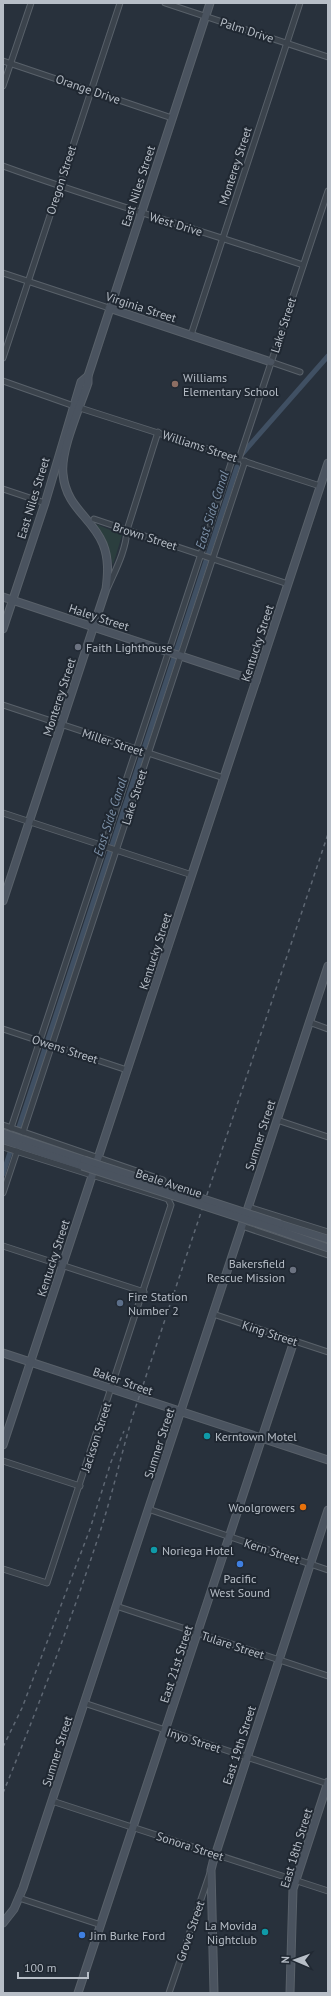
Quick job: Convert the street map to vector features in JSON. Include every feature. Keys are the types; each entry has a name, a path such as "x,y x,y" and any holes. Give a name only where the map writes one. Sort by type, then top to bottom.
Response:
{"street":[{"path":"3,86 31,3"},
{"name":"Oregon Street","path":"3,358 120,3"},
{"name":"Palm Drive","path":"165,3 328,57"},
{"name":"East Niles Street","path":"3,629 77,407 88,383 88,376 109,308 210,3"},
{"name":"Monterey Street","path":"191,336 300,3"},
{"name":"Orange Drive","path":"3,61 172,118"},
{"name":"West Drive","path":"3,166 59,187 223,238 303,266"},
{"name":"Lake Street","path":"239,459 328,191"},
{"name":"Virginia Street","path":"3,273 271,362"},
{"path":"271,362 300,372"},
{"name":"Williams Street","path":"3,381 77,407 158,432 320,486"},
{"name":"East Niles Street","path":"77,407 63,459 63,473 70,499 94,529 103,544 108,562 106,589"},
{"name":"Monterey Street","path":"3,901 106,589 116,570 158,432"},
{"name":"Lake Street","path":"11,1128 136,749 202,555 233,457"},
{"name":"Lake Street","path":"23,1132 245,461"},
{"name":"Kentucky Street","path":"3,1446 328,463"},
{"path":"3,489 45,503"},
{"name":"Brown Street","path":"94,519 288,584"},
{"name":"Haley Street","path":"3,597 256,681"},
{"name":"Miller Street","path":"3,705 224,778"},
{"path":"3,813 192,876"},
{"name":"Sumner Street","path":"3,1923 19,1898 52,1801 328,966"},
{"path":"309,1022 328,1029"},
{"name":"Owens Street","path":"3,1029 127,1070"},
{"path":"277,1120 328,1136"},
{"path":"3,1125 162,1180 158,1196 3,1146"},
{"name":"Beale Avenue","path":"3,1133 83,1163 279,1227 328,1239"},
{"name":"Beale Avenue","path":"3,1146 83,1163"},
{"path":"3,1193 17,1151"},
{"name":"Jackson Street","path":"3,1569 47,1584 144,1292 171,1205 168,1199 158,1196"},
{"path":"248,1207 328,1232"},
{"path":"242,1226 328,1255"},
{"name":"Beale Avenue","path":"279,1227 328,1248"},
{"path":"3,1246 144,1292"},
{"name":"King Street","path":"213,1314 328,1352"},
{"name":"East 21st Street","path":"78,1993 294,1341"},
{"name":"Baker Street","path":"3,1353 328,1460"},
{"path":"3,1461 80,1486"},
{"name":"Kern Street","path":"148,1509 328,1570"},
{"name":"East 19th Street","path":"214,1993 211,1870 246,1757 328,1510"},
{"name":"Tulare Street","path":"116,1606 328,1676"},
{"name":"Inyo Street","path":"84,1703 328,1783"},
{"name":"East 18th Street","path":"290,1993 293,1889 328,1783"},
{"name":"Sonora Street","path":"52,1801 328,1891"},
{"name":"Grove Street","path":"169,1993 211,1870"},
{"path":"19,1898 101,1925"}],"shaded area":[{"path":"96,524 122,535 113,565 108,545"}],"waterway":[{"name":"East Side Canal","path":"242,454 328,356"},
{"name":"East Side Canal","path":"17,1133 237,467"},
{"name":"East Side Canal","path":"3,1174 12,1146"}],"railway":[{"path":"3,1793 52,1668 102,1526 132,1418 328,834"},
{"path":"3,1747 22,1708 90,1529 111,1462 124,1431"}],"place":[{"name":"Williams Elementary School","path":"175,384"},
{"name":"Faith Lighthouse","path":"78,647"},
{"name":"Bakersfield Rescue Mission","path":"293,1270"},
{"name":"Fire Station Number 2","path":"120,1303"},
{"name":"Kerntown Motel","path":"207,1436"},
{"name":"Woolgrowers","path":"303,1507"},
{"name":"Noriega Hotel","path":"154,1550"},
{"name":"Pacific West Sound","path":"240,1564"},
{"name":"La Movida Nightclub","path":"265,1932"},
{"name":"Jim Burke Ford","path":"82,1935"}]}
